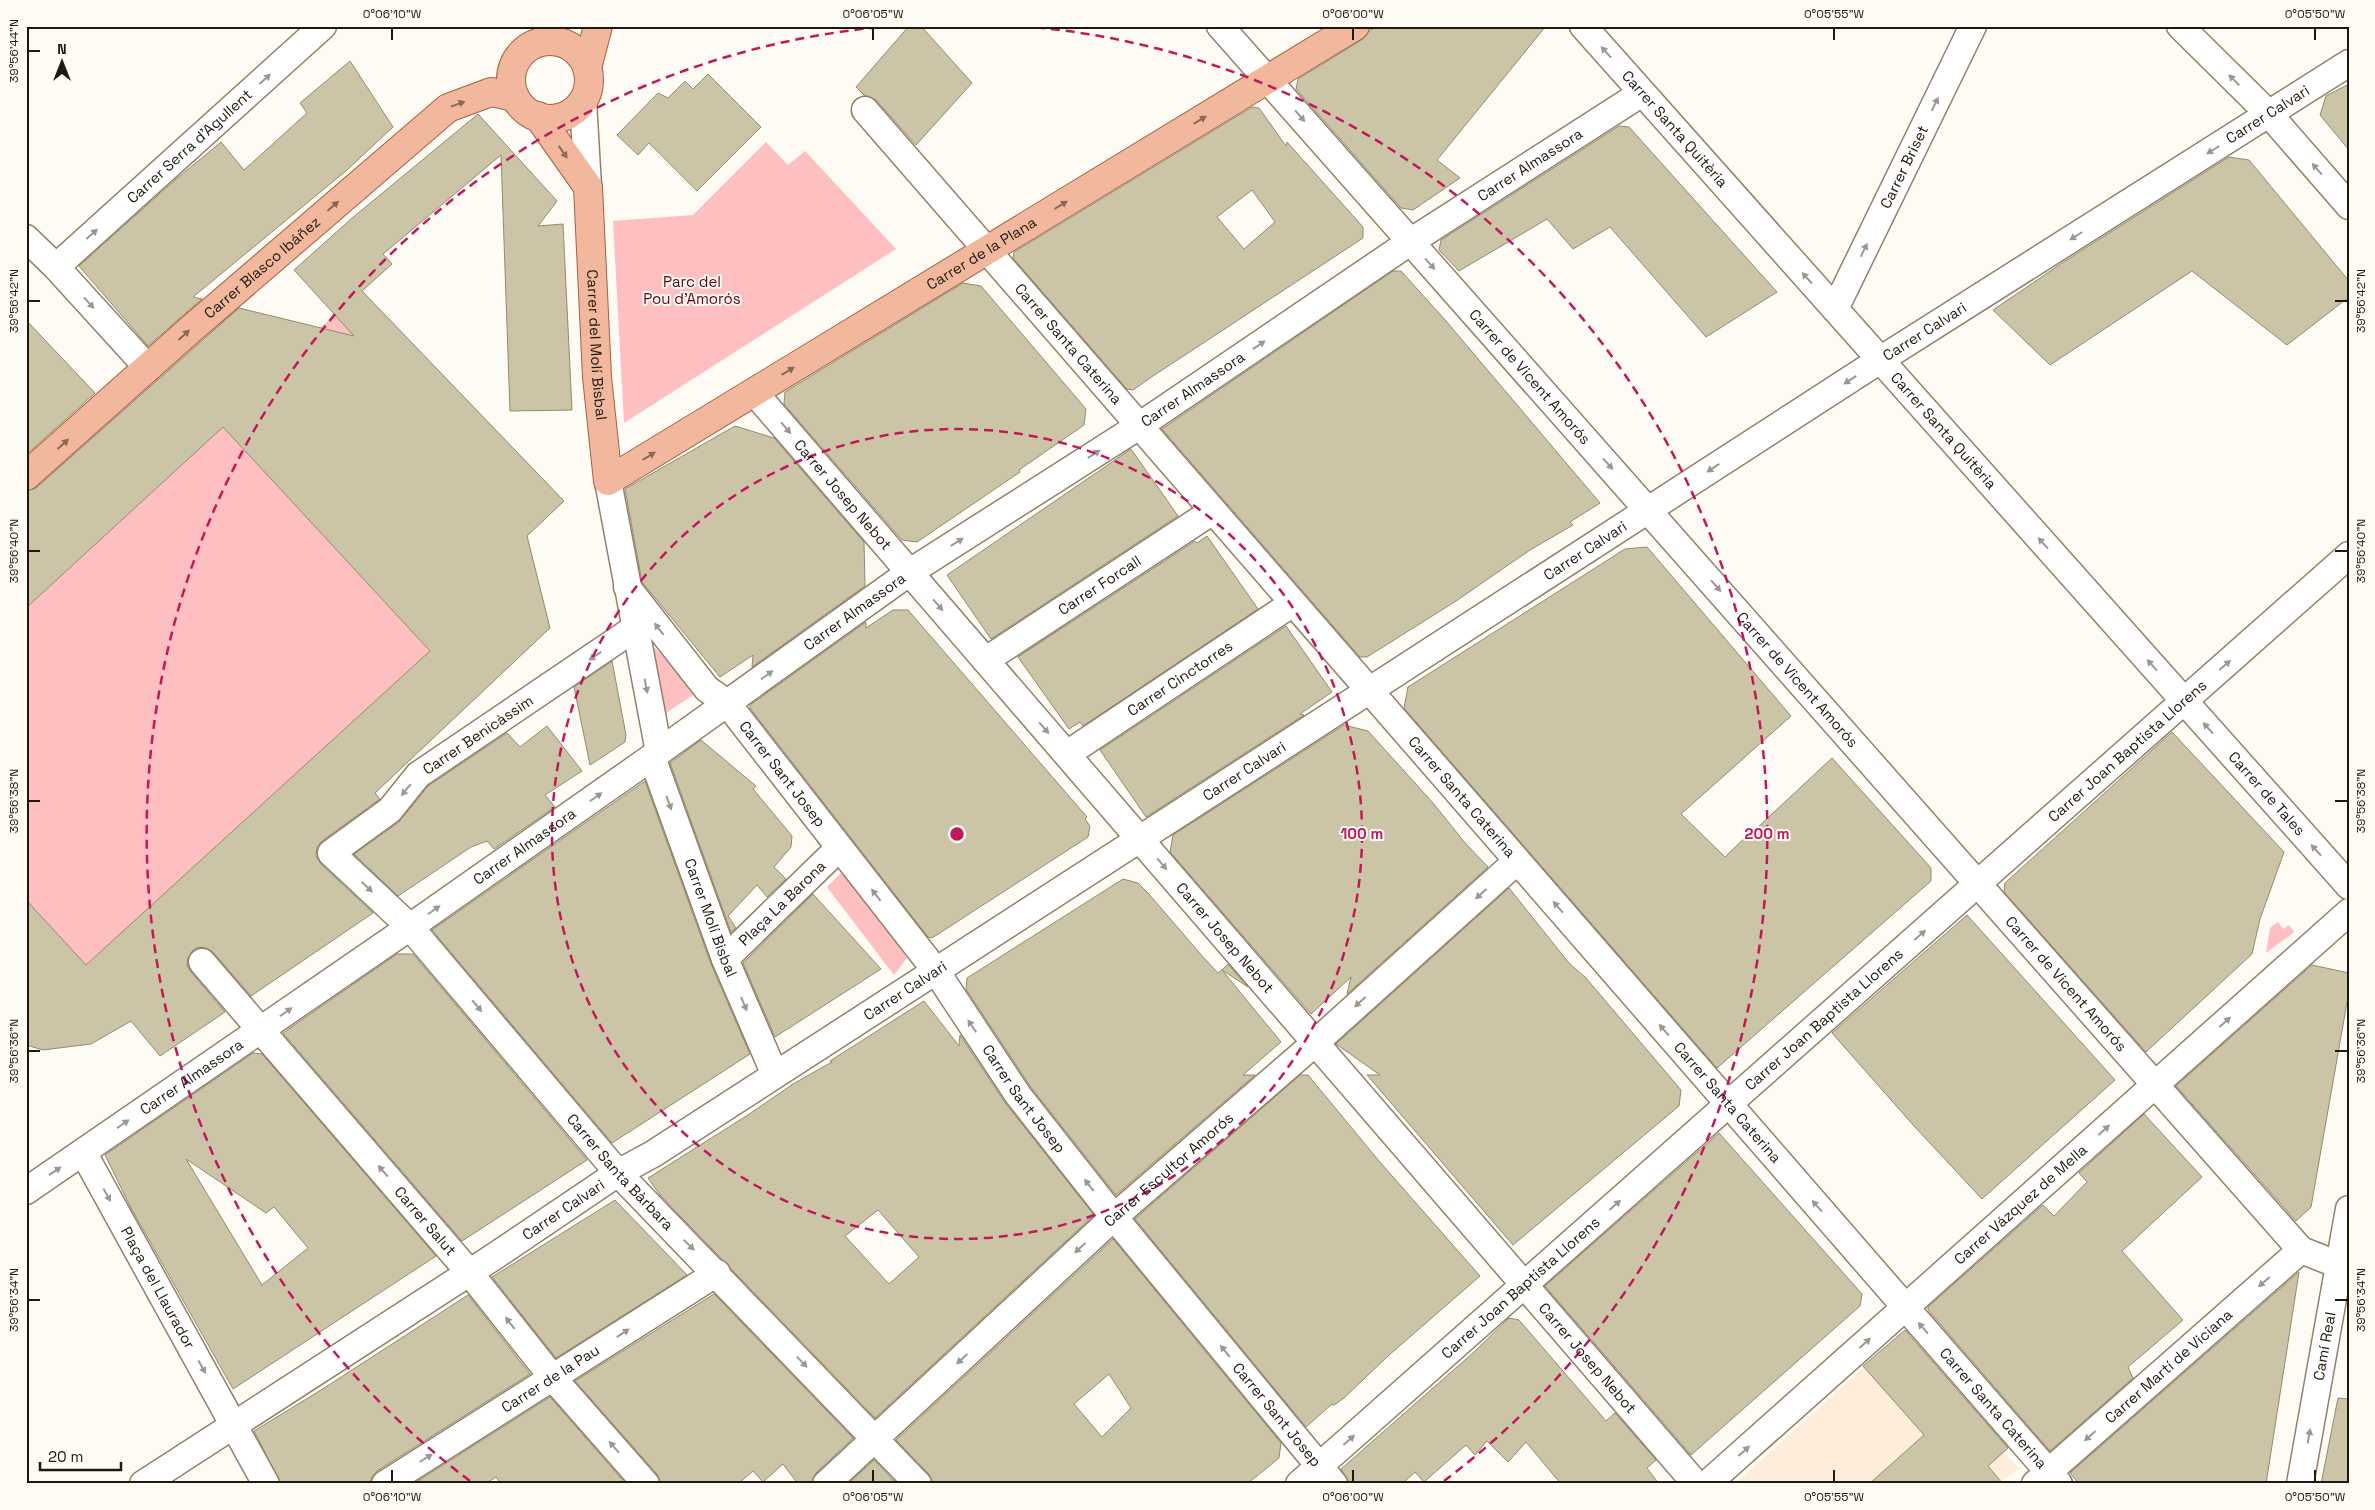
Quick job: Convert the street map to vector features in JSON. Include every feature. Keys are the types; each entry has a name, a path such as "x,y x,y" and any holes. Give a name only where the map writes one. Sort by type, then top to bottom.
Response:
{"main road":[{"path":"588,68 582,58 564,44 552,41 548,34 521,54 515,63 512,86 515,97 521,105 538,116 550,119 563,116 574,110 583,101 589,80 588,68 598,26"},
{"name":"Carrer de la Plana","path":"608,481 1355,26"},
{"name":"Carrer Blasco Ibáñez","path":"26,476 448,108 491,92 515,97"},
{"path":"538,116 588,187"},
{"name":"Carrer del Molí Bisbal","path":"588,187 597,377 608,481"}],"street":[{"name":"Carrer Serra d'Agullent","path":"56,267 322,26"},
{"name":"Carrer de Vicent Amorós","path":"1220,26 2301,1250 2344,1248"},
{"name":"Carrer Santa Quitèria","path":"1583,26 2184,701"},
{"name":"Carrer Briset","path":"1835,309 1973,26"},
{"path":"2180,26 2269,114 2349,206"},
{"name":"Carrer Calvari","path":"143,1484 470,1272 618,1172 653,1154 1880,360 2349,63"},
{"name":"Carrer Almassora","path":"83,1152 656,755 910,572 1140,426 1410,242 1642,92"},
{"name":"Carrer del Molí Bisbal","path":"583,101 588,187"},
{"name":"Carrer Santa Caterina","path":"865,110 1905,1307 2047,1480"},
{"path":"26,238 56,267 148,368"},
{"name":"Carrer Josep Nebot","path":"754,392 1696,1484"},
{"name":"Carrer del Molí Bisbal","path":"608,481 627,587"},
{"name":"Carrer Forcall","path":"986,660 1213,511"},
{"name":"Carrer Joan Baptista Llorens","path":"1299,1484 1327,1475 1524,1285 2349,555"},
{"path":"627,587 707,689 727,703"},
{"name":"Carrer Molí Bisbal","path":"627,587 656,755 725,958 775,1075"},
{"name":"Carrer Cinctorres","path":"1067,754 1293,603"},
{"name":"Carrer Benicàssim","path":"331,853 390,810 418,775 635,628"},
{"name":"Carrer de Tales","path":"2184,701 2345,882"},
{"name":"Carrer Sant Josep","path":"727,703 936,971 1018,1095 1114,1217 1327,1475"},
{"name":"Plaça La Barona","path":"725,958 839,848"},
{"name":"Carrer Santa Bàrbara","path":"331,853 410,927 618,1172 876,1438 918,1484"},
{"name":"Carrer Escultor Amorós","path":"826,1484 1114,1217 1315,1043 1517,861"},
{"name":"Carrer Vázquez de Mella","path":"1707,1484 2342,918 2345,882"},
{"name":"Carrer Salut","path":"202,962 262,1029 470,1272 553,1378 646,1484"},
{"path":"26,1191 83,1152"},
{"name":"Plaça del Llaurador","path":"83,1152 266,1484"},
{"name":"Camí Real","path":"2300,1484 2344,1248 2349,1210"},
{"name":"Carrer Martí de Viciana","path":"2047,1480 2301,1250"},
{"name":"Carrer de la Pau","path":"385,1484 717,1273"}],"shaded area":[{"path":"1900,1334 2019,1469 1997,1484 1735,1484"}],"green space":[{"name":"Parc del Pou d'Amorós","path":"766,142 788,165 805,151 896,249 624,423 613,221 693,215"},
{"path":"362,291 564,501 527,536 550,628 184,973 91,1043 43,1050 26,1045 26,485 229,306 320,328"},
{"path":"652,645 674,668 693,695 666,713"},
{"path":"844,870 907,958 894,975 827,887"},
{"path":"2278,922 2283,929 2289,925 2294,932 2266,953 2270,928"}],"building":[{"path":"909,26 921,26 972,83 916,145 876,100 864,95 856,87"},
{"path":"1377,26 1546,26 1437,160 1460,178 1413,210 1401,208 1296,89 1298,79 1363,39 1369,31"},
{"path":"350,61 393,127 347,170 193,297 202,299 148,346 79,266 175,180 221,142 244,170 307,113 300,103"},
{"path":"708,74 761,127 697,191 649,143 638,155 617,135 658,93 668,98 685,81 693,89"},
{"path":"2349,84 2349,150 2320,115 2326,96"},
{"path":"1252,107 1259,108 1286,146 1287,142 1363,227 1363,238 1133,390 1127,389 1013,258 1014,252","holes":["1252,190 1275,222 1244,249 1217,217"]},
{"path":"478,114 557,201 538,226 563,224 572,410 510,411 501,155 383,254 392,264 362,291 564,501 527,536 550,628 375,793 380,799 322,841 317,847 316,856 321,864 373,913 251,996 213,952 199,947 193,950 188,958 187,965 190,971 225,1012 160,1056 131,1021 91,1044 43,1050 26,1045 26,900 86,965 430,651 223,427 26,608 26,491 36,488 239,308 354,336 294,270 351,219"},
{"path":"1619,126 1629,127 1777,292 1706,337 1610,227 1573,249 1547,219 1459,271 1439,250 1441,240"},
{"path":"2229,157 2249,160 2349,281 2349,297 2287,345 2192,271 2050,365 1993,310 2062,263"},
{"path":"1393,271 1401,271 1446,321 1600,503 1570,522 1573,525 1530,550 1456,601 1367,657 1360,657 1162,429"},
{"path":"963,283 981,286 1086,409 1084,425 1019,470 1020,472 917,542 902,540 784,404 785,392"},
{"path":"26,320 95,393 26,455"},
{"path":"735,426 774,438 864,542 865,586 752,667 753,655 720,677 642,582 625,489"},
{"path":"1131,449 1178,516 991,639 947,575"},
{"path":"1207,536 1258,609 1083,726 1080,722 1069,729 1018,657 1195,541 1197,543"},
{"path":"1647,547 1791,716 1681,814 1725,857 1832,758 1931,868 1931,881 1717,1068 1404,708 1408,687 1625,549"},
{"path":"893,610 908,610 1087,817 1085,819 1090,826 1088,837 932,938 928,937 750,708 750,705 866,622 866,628"},
{"path":"1286,626 1332,692 1300,714 1304,715 1146,817 1100,750"},
{"path":"612,661 626,735 625,742 590,765 574,687"},
{"path":"1344,725 1368,731 1488,867 1347,994 1351,977 1311,1014 1170,852 1173,835"},
{"path":"547,726 582,771 545,795 555,807 494,849 487,841 471,847 398,896 354,854 399,822 428,786 507,733 520,747"},
{"path":"2172,732 2284,852 2260,919 2252,954 2146,1052 2004,892 2005,883"},
{"path":"701,740 756,786 753,789 792,836 791,847 774,867 786,879 767,897 757,885 728,916 736,928 731,932 670,763"},
{"path":"645,781 711,964 750,1054 612,1143 432,930"},
{"path":"1123,879 1138,883 1148,893 1218,973 1222,970 1281,1042 1243,1075 1255,1075 1116,1195 1030,1086 966,989 967,978"},
{"path":"1509,888 1569,963 1586,978 1681,1090 1679,1106 1513,1245 1367,1075 1380,1075 1336,1044"},
{"path":"813,894 881,969 775,1037 743,963"},
{"path":"1967,915 2115,1080 1982,1199 1914,1126 1832,1033"},
{"path":"397,954 413,954 587,1160 462,1241 283,1033"},
{"path":"1228,964 1248,987 1222,970"},
{"path":"2312,965 2349,973 2349,991 2311,1207 2296,1221 2176,1086"},
{"path":"924,1001 959,1046 960,1035 1006,1104 1094,1215 875,1418 660,1195 648,1178 793,1084 832,1062 830,1061","holes":["878,1210 919,1257 889,1284 845,1236"]},
{"path":"253,1053 262,1054 436,1256 233,1389 131,1208 105,1155","holes":["186,1159 266,1213 274,1207 308,1248 262,1285"]},
{"path":"1300,1075 1308,1075 1379,1161 1480,1276 1388,1356 1344,1398 1334,1405 1332,1404 1306,1427 1135,1219"},
{"path":"2144,1114 2202,1177 2122,1251 2183,1320 2128,1367 2133,1378 2050,1451 1928,1310 1928,1307 2043,1205 2054,1216 2087,1182 2079,1173"},
{"path":"1719,1133 1862,1294 1860,1306 1691,1455 1545,1286"},
{"path":"615,1200 687,1275 556,1358 492,1277"},
{"path":"1113,1239 1281,1443 1279,1458 1247,1484 933,1484 929,1474 896,1440","holes":["1109,1374 1131,1408 1102,1437 1074,1404"]},
{"path":"2299,1272 2266,1484 2079,1484 2070,1473"},
{"path":"714,1294 853,1438 816,1473 811,1484 798,1484 783,1464 763,1482 753,1471 738,1484 661,1484 657,1474 575,1381"},
{"path":"468,1295 530,1374 377,1471 372,1477 370,1484 281,1484 254,1431"},
{"path":"1509,1318 1519,1320 1606,1421 1615,1413 1656,1460 1647,1468 1659,1484 1561,1484 1526,1442 1508,1462 1487,1441 1475,1455 1466,1445 1424,1482 1415,1472 1402,1484 1349,1484 1341,1469 1474,1352"},
{"path":"1905,1330 2008,1448 1988,1466 2003,1484 1869,1484 1924,1435 1863,1366"},
{"path":"550,1397 626,1484 501,1484 496,1477 485,1484 413,1484"},
{"path":"2338,1398 2349,1399 2349,1484 2321,1484"},
{"path":"874,1460 897,1484 848,1484"}]}
